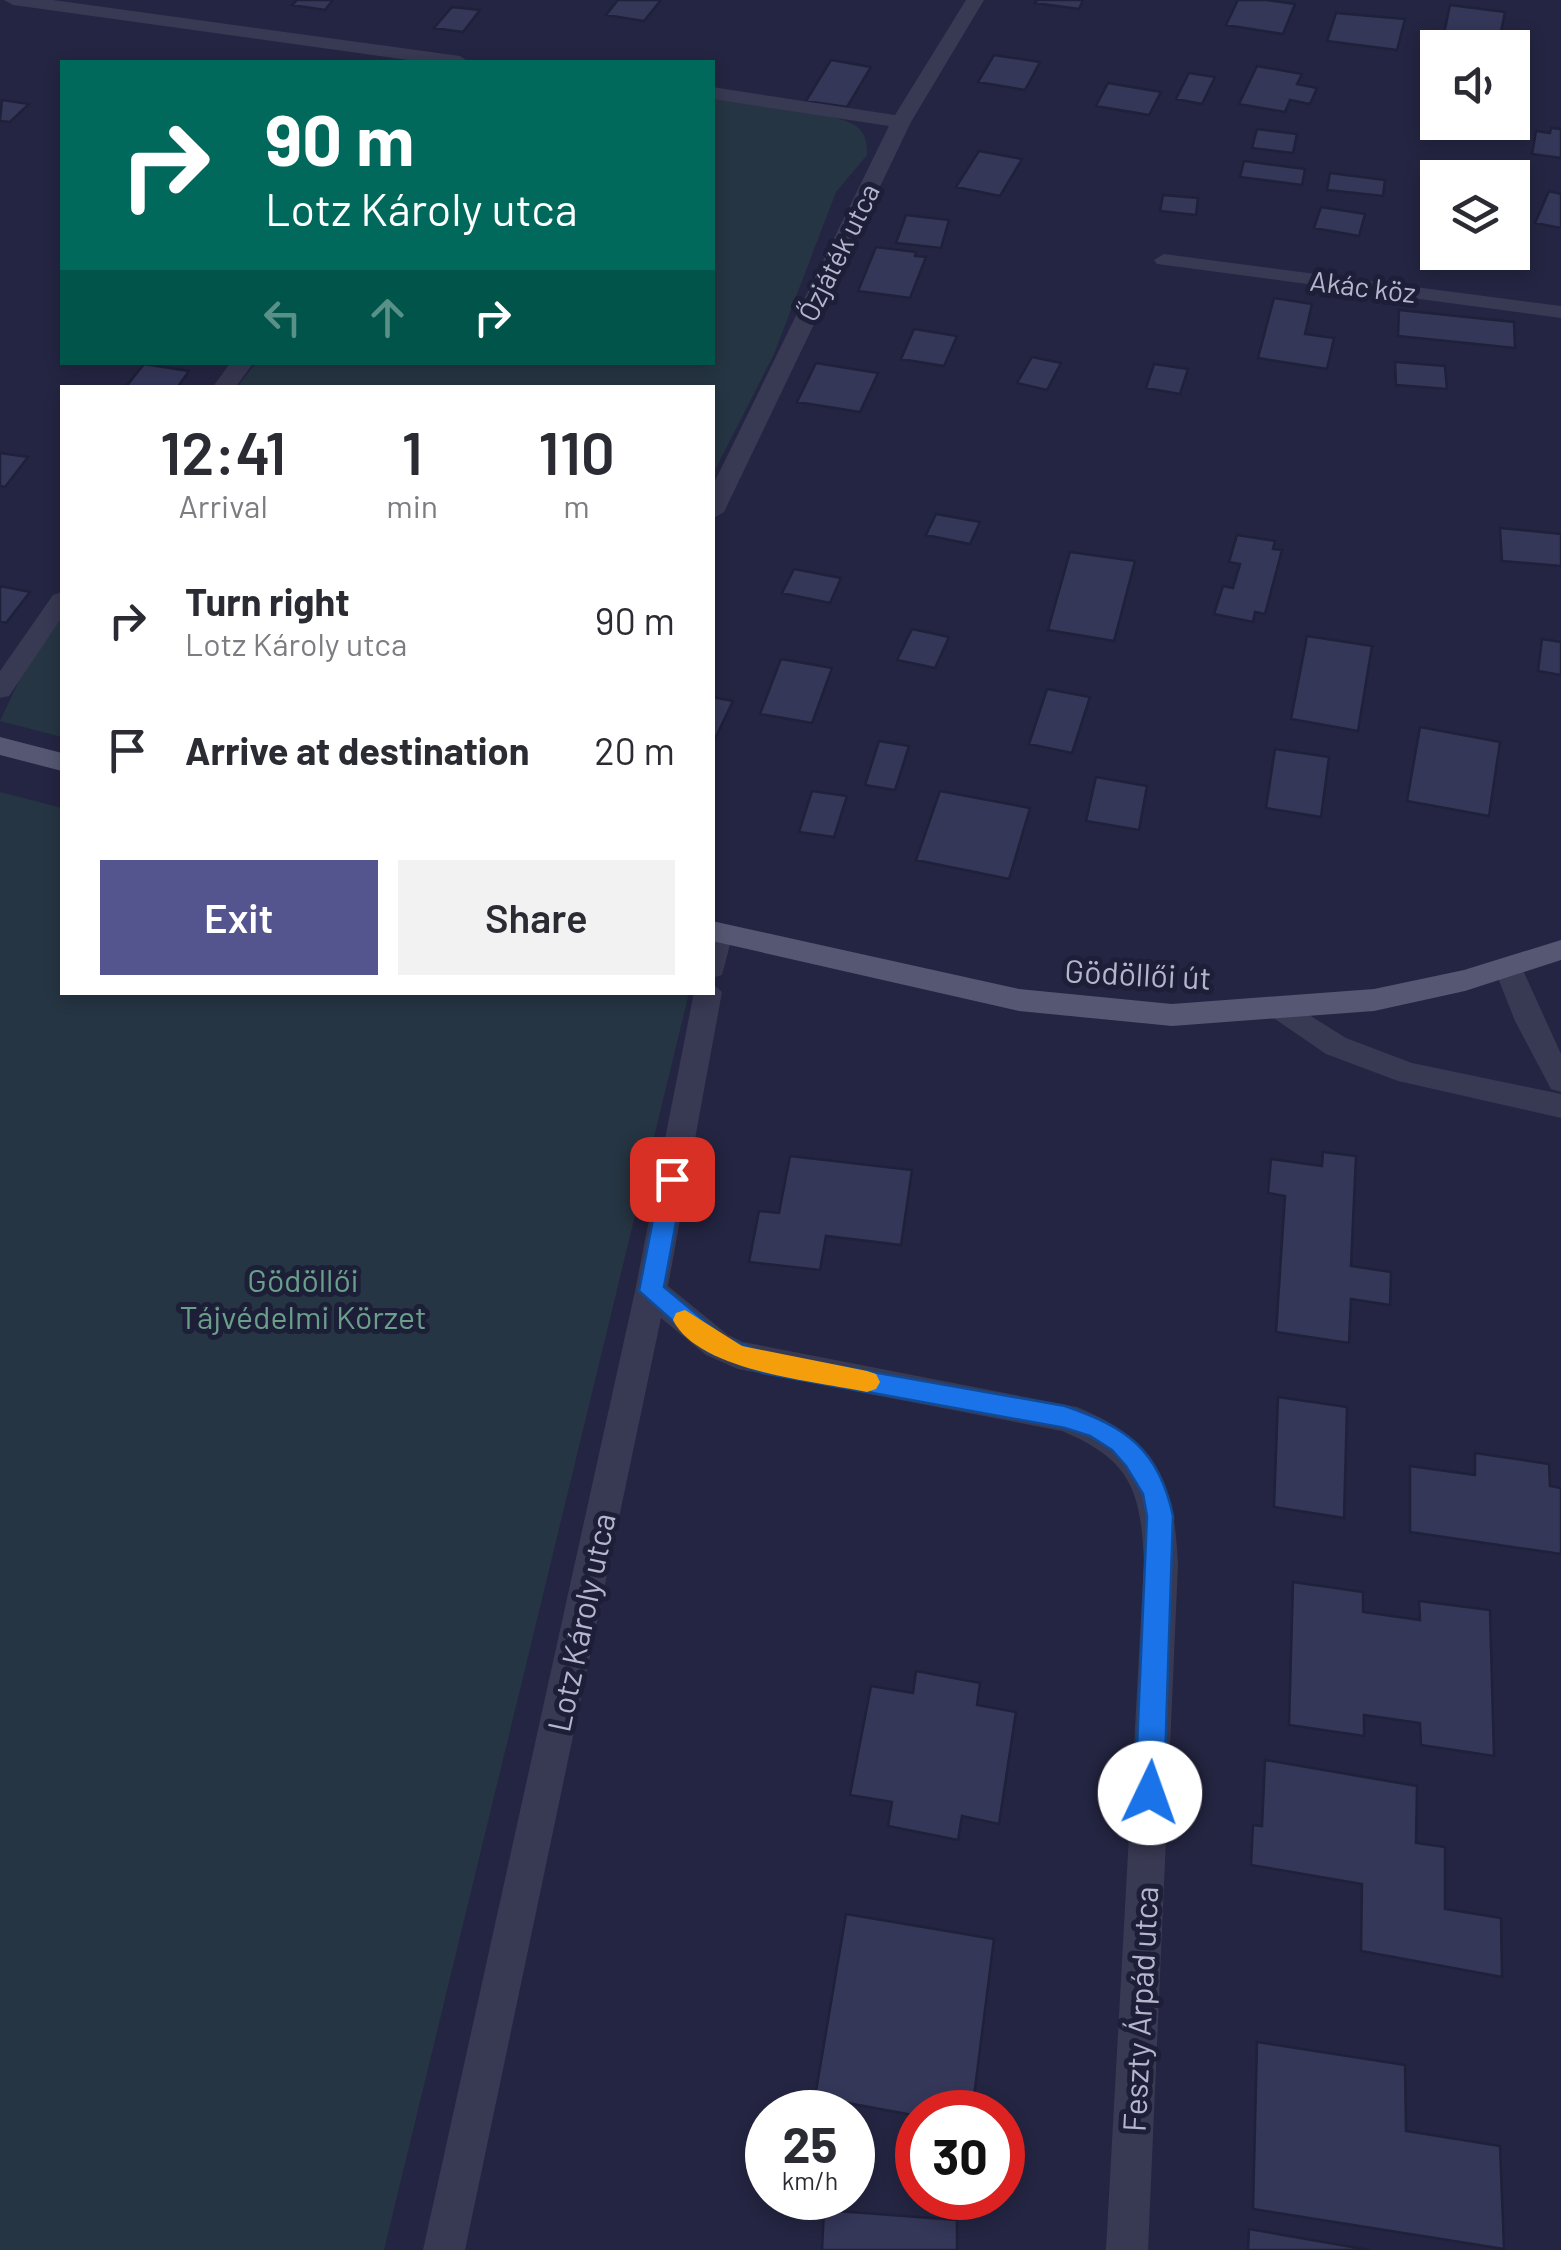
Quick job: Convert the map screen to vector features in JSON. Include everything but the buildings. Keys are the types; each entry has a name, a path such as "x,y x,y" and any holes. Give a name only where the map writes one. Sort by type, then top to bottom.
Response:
{"main road":[{"path":"0,746 60,761"},
{"name":"Gödöllői út","path":"716,932 1019,1000 1172,1015 1374,1000 1508,968 1561,950"}],"street":[{"path":"13,0 446,60"},
{"name":"Őzjáték utca","path":"715,506 900,122 975,0"},
{"path":"715,93 900,122"},
{"name":"Akác köz","path":"1164,260 1561,312"},
{"path":"0,690 60,603"},
{"path":"1508,968 1529,1021 1561,1081"},
{"name":"Lotz Károly utca","path":"444,2250 651,1291 707,995"},
{"path":"1282,1008 1336,1046 1408,1073 1561,1106"},
{"name":"Feszty Árpád utca","path":"651,1291 704,1336 738,1355 1065,1417 1120,1442 1146,1474 1160,1516 1160,1564 1127,2250"}],"green space":[{"path":"715,99 809,112 845,121 862,132 867,155 836,192 774,354 715,470 715,385 239,385 254,365 715,365"},
{"path":"60,612 60,736 0,721 39,639"},
{"name":"Gödöllői Tájvédelmi Körzet","path":"0,792 60,807 60,995 689,995 384,2250 0,2250"}],"slow traffic":[{"path":"685,1320 717,1345 738,1355 867,1382"}],"route":[{"path":"672,1179 651,1291 717,1345 763,1363 1065,1417 1098,1429 1120,1442 1135,1458 1155,1492 1160,1516 1150,1793"}]}
